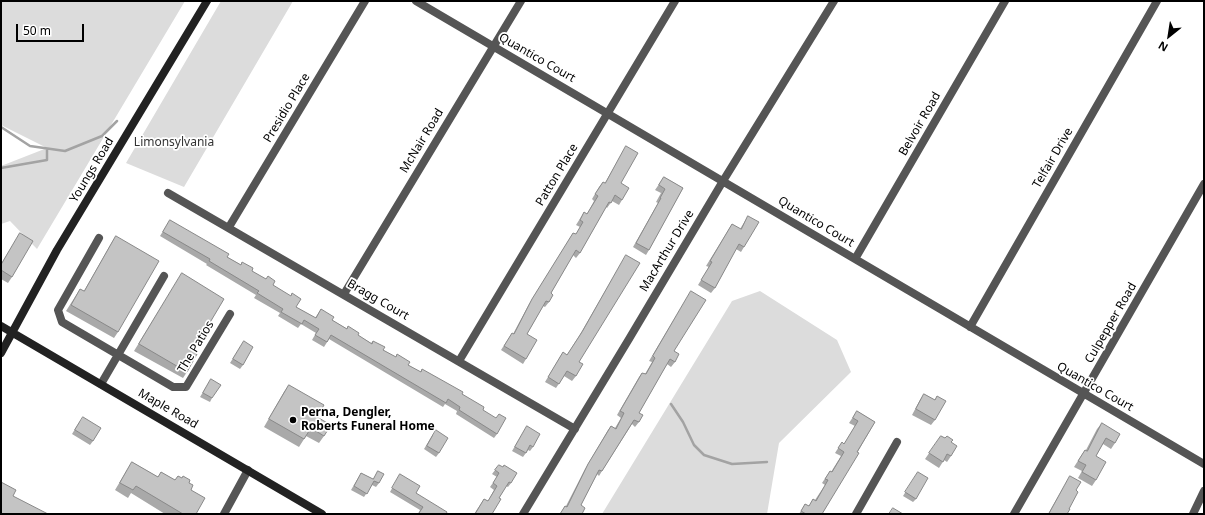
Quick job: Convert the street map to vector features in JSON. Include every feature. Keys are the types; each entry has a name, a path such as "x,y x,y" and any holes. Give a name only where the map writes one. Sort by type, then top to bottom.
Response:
{"street":[{"name":"Youngs Road","path":"1,353 57,250 207,1"},
{"name":"Presidio Place","path":"229,227 365,1"},
{"name":"Quantico Court","path":"416,1 1204,464"},
{"name":"McNair Road","path":"344,294 521,1"},
{"name":"Patton Place","path":"459,361 675,1"},
{"name":"MacArthur Drive","path":"523,514 723,181 834,1"},
{"name":"Belvoir Road","path":"855,259 1005,1"},
{"name":"Telfair Drive","path":"970,327 1157,1"},
{"name":"Culpepper Road","path":"1014,514 1204,184"},
{"name":"Bragg Court","path":"168,192 575,429"},
{"name":"The Patios","path":"99,238 58,310 62,322 173,387 186,387 230,314"},
{"path":"101,384 164,276"},
{"name":"Maple Road","path":"1,326 322,514"},
{"path":"856,514 897,442"},
{"path":"224,514 248,470"},
{"path":"1193,514 1204,491"}],"green space":[{"path":"1,1 185,1 37,249 10,221 1,224 1,166 47,148 1,125"},
{"name":"Limonsylvania","path":"221,1 293,1 184,187 126,163"},
{"path":"760,291 837,340 851,372 779,443 767,514 602,514 732,301"}],"building":[{"path":"626,146 638,153 621,183 629,188 622,200 615,195 611,203 609,202 580,253 576,250 551,293 553,295 549,302 546,301 527,334 537,340 526,359 504,346 512,333 514,334 532,299 573,233 576,234 583,222 580,220 584,212 587,214 598,196 595,194 603,182 605,183"},
{"path":"664,177 683,188 649,250 636,243 665,189 659,185"},
{"path":"748,216 759,222 744,247 739,244 715,288 701,280 712,262 710,261 732,224 741,229"},
{"path":"170,220 229,254 227,257 241,265 242,262 253,268 252,271 266,279 268,276 275,281 273,285 291,296 292,293 301,299 296,307 316,318 321,309 334,317 332,320 347,329 348,326 372,344 373,341 385,347 383,350 396,357 397,354 410,362 408,365 421,372 422,369 463,392 462,394 484,407 483,410 496,418 499,414 506,418 497,434 459,410 460,407 448,399 446,403 331,335 327,342 315,335 319,329 304,320 302,324 281,312 283,309 257,293 259,291 209,261 210,259 163,232"},
{"path":"20,233 33,241 12,277 1,270 1,265"},
{"path":"116,236 159,261 118,332 71,305 80,289 84,291"},
{"path":"626,255 640,263 579,362 583,364 576,376 567,371 559,384 548,377 563,352 567,355 582,332"},
{"path":"182,273 224,299 193,351 197,354 187,372 139,344"},
{"path":"691,291 706,300 674,351 679,354 675,362 670,359 639,413 643,415 639,422 634,420 602,471 599,470 581,505 585,508 582,514 560,514 565,506 567,507 588,464 611,426 616,429 624,413 620,411 642,373 646,374 655,358 653,356"},
{"path":"244,341 253,347 243,365 233,359"},
{"path":"211,379 221,385 212,398 203,393"},
{"path":"289,385 324,405 317,417 331,425 324,436 311,428 304,439 269,419"},
{"path":"924,394 935,400 937,396 946,401 935,420 916,409"},
{"path":"857,411 875,422 857,452 859,453 822,514 806,514 801,511 805,504 809,506 813,499 816,501 828,480 825,479 830,471 832,472 844,452 838,448 842,442 844,444 858,421 853,418"},
{"path":"83,417 101,428 93,441 75,430"},
{"path":"1102,423 1120,434 1115,443 1106,438 1096,456 1106,462 1096,480 1082,472 1086,465 1078,461 1085,450 1087,451"},
{"path":"527,426 540,434 533,447 530,445 526,453 515,447"},
{"path":"436,430 448,438 439,453 427,446"},
{"path":"941,436 945,438 947,436 953,440 951,442 957,446 951,456 947,454 943,462 929,453"},
{"path":"132,462 158,477 161,472 175,480 178,476 182,478 183,476 190,480 189,483 193,485 191,490 205,498 196,514 183,514 136,486 133,490 120,483"},
{"path":"499,465 503,467 504,465 517,473 511,483 509,482 499,498 501,499 492,514 475,514 484,499 488,501 497,486 493,483 499,473 495,470"},
{"path":"378,471 384,474 379,483 374,481 367,494 354,486 361,473 373,479"},
{"path":"918,472 928,478 916,499 905,492"},
{"path":"400,474 420,486 416,493 447,512 446,514 419,513 423,507 392,488"},
{"path":"1070,476 1081,482 1076,490 1078,492 1070,509 1067,514 1049,514"},
{"path":"1,482 16,490 13,496 48,514 1,514"},
{"path":"893,508 903,514 889,514"}],"waterway":[{"path":"1,127 30,146 65,151 102,136 117,121"},
{"path":"1,168 47,160 47,149"},
{"path":"671,404 683,422 694,445 704,455 732,464 767,462"}],"place":[{"name":"Perna, Dengler, Roberts Funeral Home","path":"293,420"}]}
